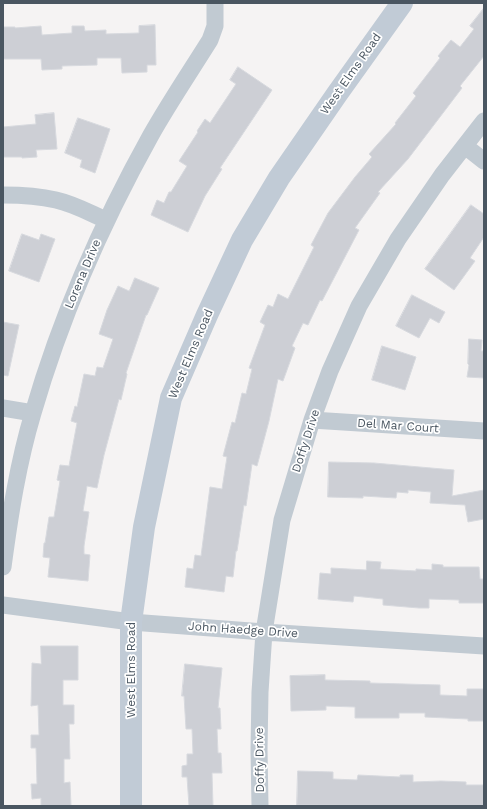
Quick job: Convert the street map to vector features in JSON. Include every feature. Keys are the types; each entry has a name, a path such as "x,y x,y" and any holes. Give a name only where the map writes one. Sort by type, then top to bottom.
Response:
{"main road":[{"name":"West Elms Road","path":"131,806 131,622 144,527 171,398 207,314 242,240 278,178 395,6"}],"street":[{"name":"Lorena Drive","path":"3,567 18,477 33,413 52,353 70,304 106,220 151,134 210,40 215,26 215,3"},
{"name":"Doffy Drive","path":"260,806 260,692 264,632 272,571 282,520 312,420 330,371 359,306 398,239 442,175 484,121"},
{"path":"465,146 484,161"},
{"path":"3,195 56,200 75,206 106,220"},
{"path":"3,408 33,413"},
{"name":"Del Mar Court","path":"312,420 484,432"},
{"name":"John Haedge Drive","path":"3,605 131,622 484,646"}],"building":[{"path":"484,8 484,56 460,86 462,88 408,159 378,192 380,193 355,228 359,230 322,301 320,300 308,325 303,323 292,346 295,348 283,381 278,379 257,466 252,464 246,506 244,505 236,551 233,577 226,576 224,592 185,587 187,568 193,569 195,555 201,556 210,487 222,489 227,457 223,456 232,422 235,423 242,393 246,394 252,369 249,368 265,325 260,322 268,305 273,307 278,294 288,299 314,247 311,245 328,213 372,157 369,154 396,124 395,123 416,96 413,93 440,58 438,56 451,40 460,47 474,29 470,26"},
{"path":"155,25 156,65 147,65 147,72 122,73 121,58 97,58 97,65 62,66 62,69 42,70 41,59 3,59 3,27 15,28 41,26 42,35 72,33 72,26 84,26 85,31 106,30 106,34 139,33 139,26"},
{"path":"238,67 272,90 220,168 222,169 205,196 188,232 151,215 157,200 164,203 169,192 171,192 187,166 179,161 198,132 197,131 205,119 210,123 236,84 230,80"},
{"path":"54,113 57,149 36,150 37,157 3,157 3,127 36,124 35,115"},
{"path":"78,118 110,129 95,173 80,167 82,160 65,153"},
{"path":"471,205 484,214 484,237 470,258 475,261 454,290 425,269"},
{"path":"22,234 39,240 41,234 55,239 39,282 9,271"},
{"path":"135,278 159,288 146,315 126,373 121,400 119,399 97,488 87,486 83,511 89,512 84,546 84,554 90,555 88,581 48,577 50,558 43,557 44,543 49,517 54,517 60,481 57,480 60,465 69,466 77,423 71,421 75,406 77,407 84,374 95,376 97,367 103,368 113,339 99,334 107,310 118,286 129,291"},
{"path":"412,295 445,312 439,323 430,318 419,338 396,326"},
{"path":"3,322 19,325 8,376 3,375"},
{"path":"469,339 482,340 481,351 484,351 484,378 467,377 469,365"},
{"path":"382,346 416,357 405,390 372,380"},
{"path":"329,462 374,463 454,470 452,496 484,490 484,519 468,522 465,505 430,503 431,492 408,490 408,493 397,492 396,498 363,496 363,498 328,497"},
{"path":"367,561 381,562 380,569 416,571 416,569 432,570 432,564 443,565 443,567 479,567 480,579 484,579 484,603 459,603 459,600 429,599 429,608 419,608 383,605 383,599 354,596 353,602 318,599 320,573 331,574 331,568 366,570"},
{"path":"41,646 78,646 78,680 63,680 63,705 74,705 74,724 69,724 70,759 64,759 64,783 70,782 71,806 41,806 41,798 32,799 31,784 37,784 36,748 31,748 31,735 39,735 38,705 31,706 32,663 41,664"},
{"path":"185,664 222,668 218,708 220,708 221,729 217,729 218,753 221,753 222,773 212,773 213,806 189,806 187,777 182,777 182,766 187,765 187,754 193,754 192,729 186,729 184,696 182,696"},
{"path":"325,675 325,680 440,685 440,695 467,696 467,689 484,689 484,721 425,717 425,713 399,713 399,718 355,718 355,707 326,706 326,710 291,711 290,676"},
{"path":"298,771 333,772 333,779 357,780 358,775 400,777 400,775 413,775 413,782 466,782 466,785 484,785 484,806 297,805"}]}
